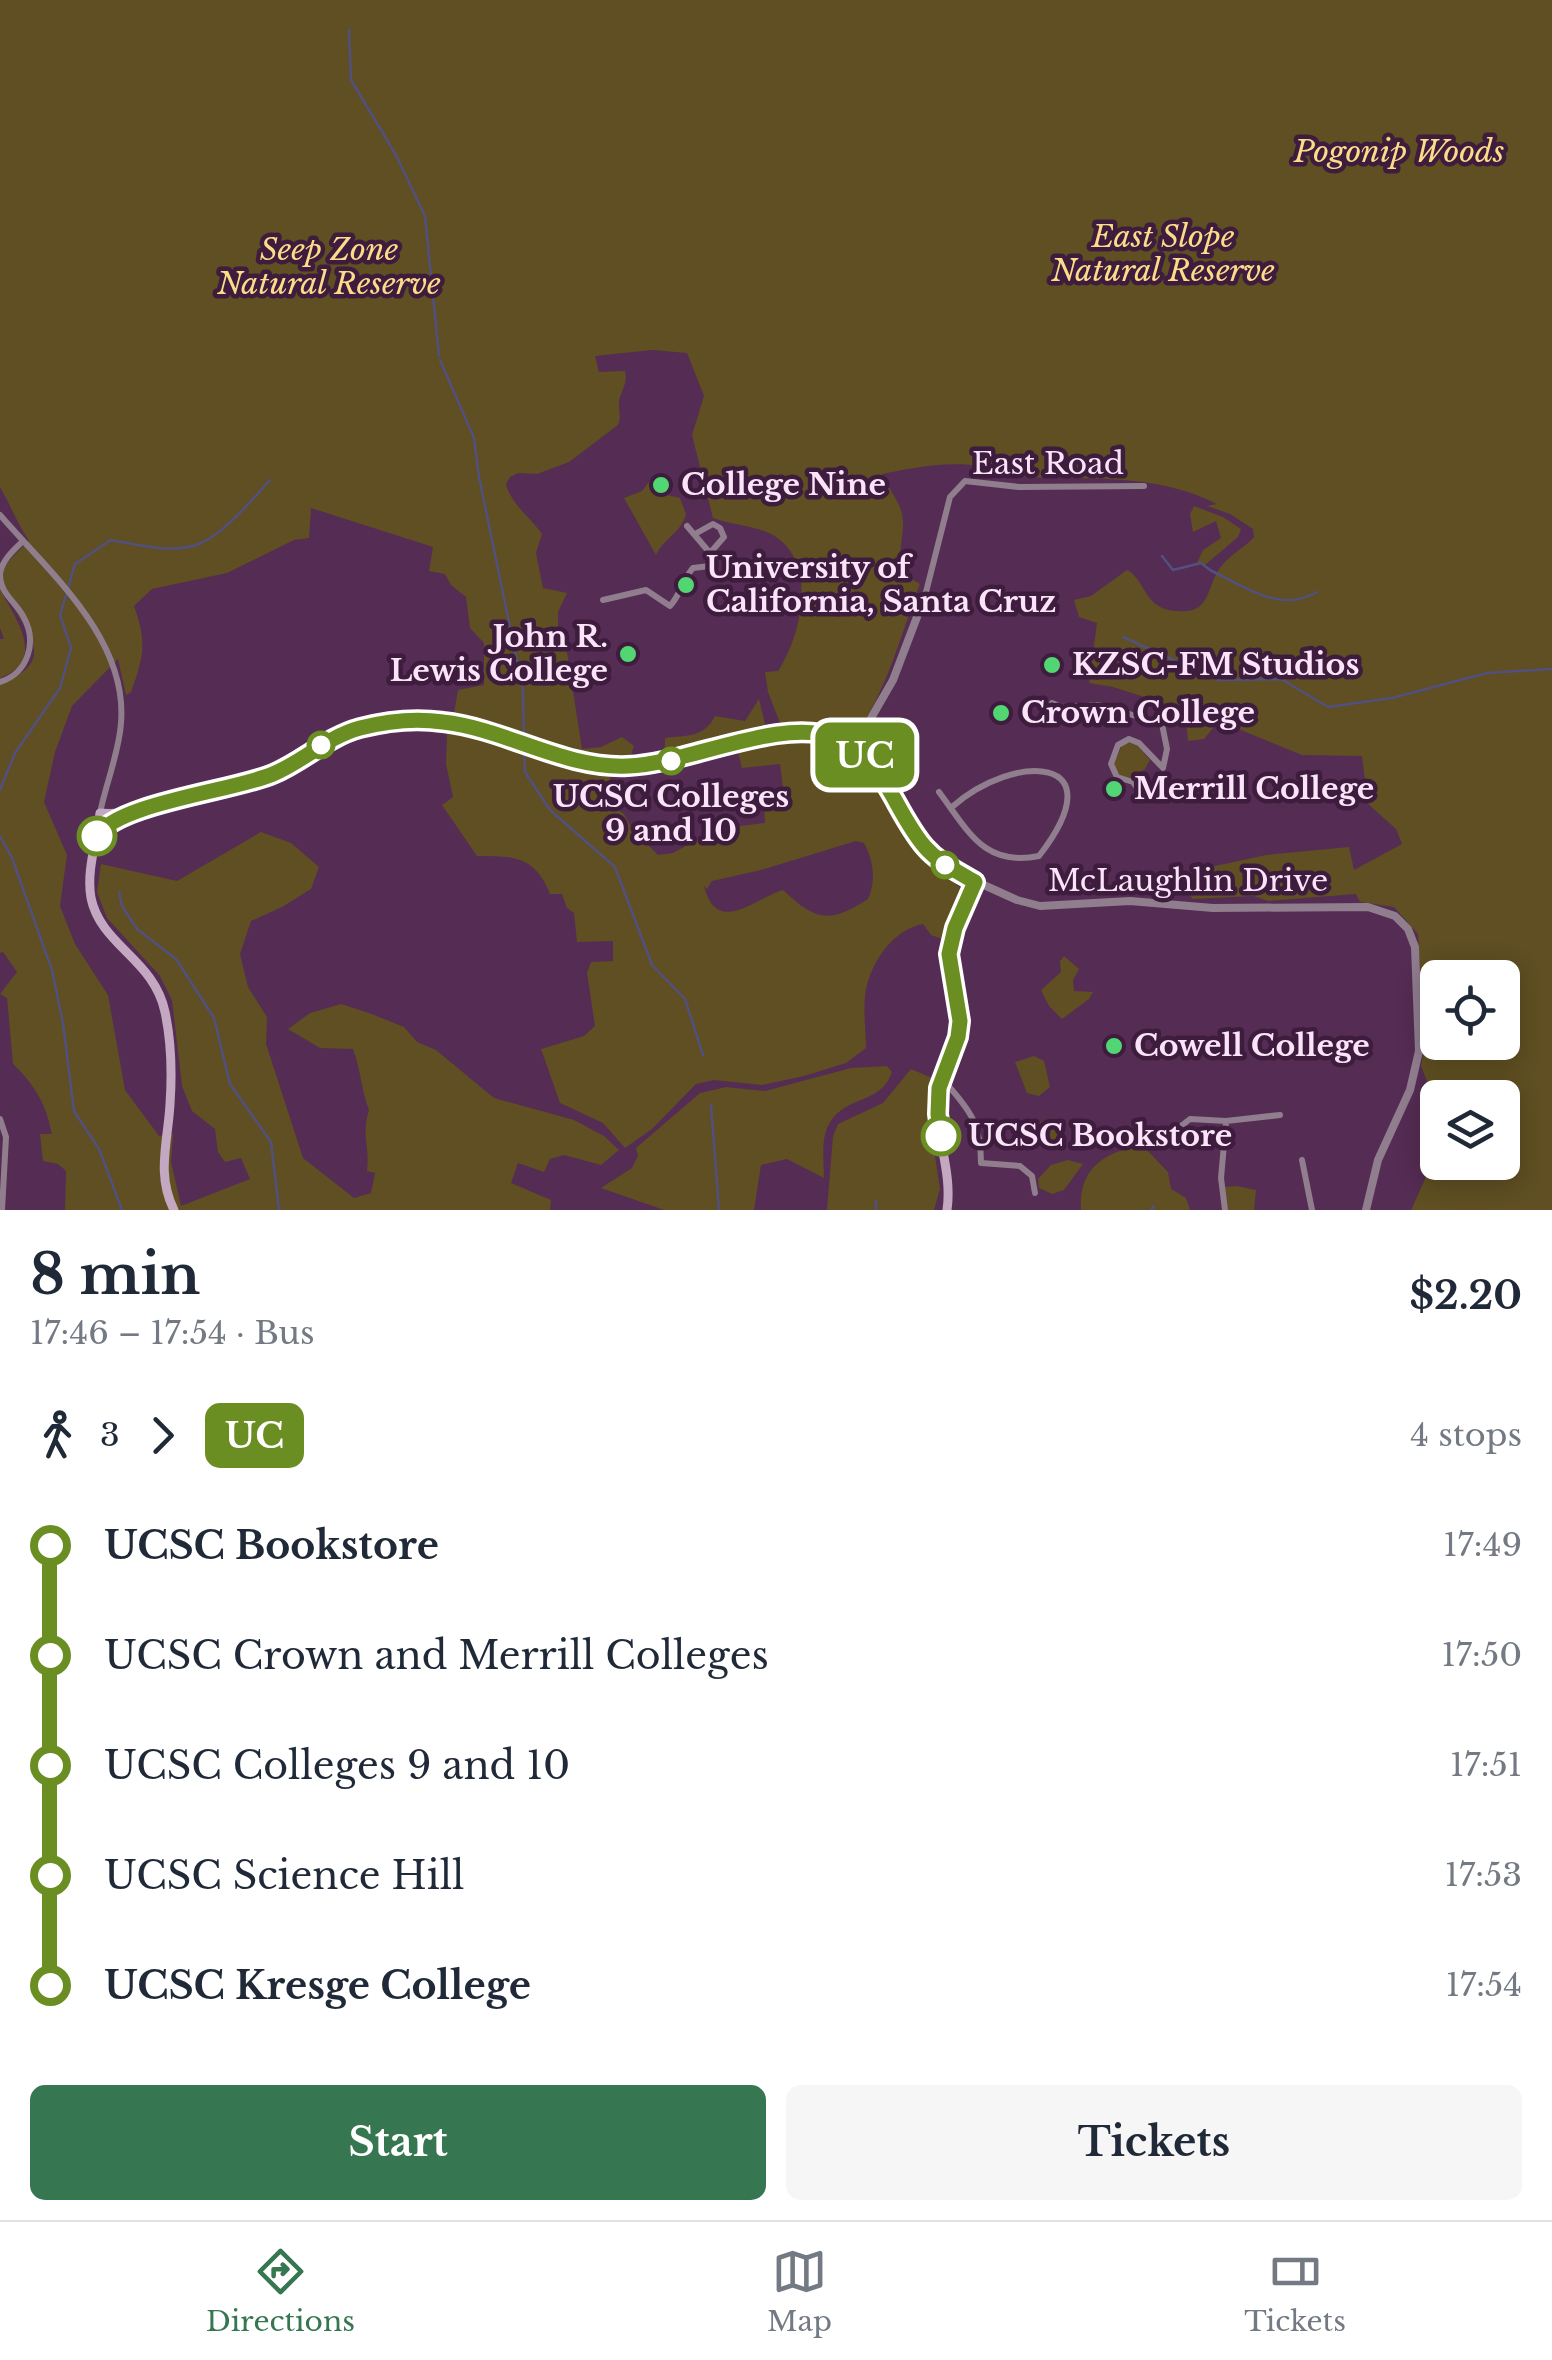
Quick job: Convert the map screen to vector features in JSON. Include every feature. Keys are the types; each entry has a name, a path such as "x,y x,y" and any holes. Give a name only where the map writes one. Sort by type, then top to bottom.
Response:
{"main road":[{"path":"174,1210 163,1178 170,1101 166,1016 152,978 113,938 94,908 91,875 100,813 135,812 263,777 338,736 378,724 424,720 481,730 604,765 652,764 802,731 825,734 855,746"},
{"name":"McLaughlin Drive","path":"855,746 879,772 926,848 975,882"},
{"path":"947,1210 948,1178 938,1098 960,1021 949,954 955,928 975,882"}],"street":[{"name":"East Road","path":"924,596 953,491 965,481 1019,488 1144,486"},
{"path":"0,515 105,642 119,684 121,727 100,813"},
{"path":"686,526 710,553 722,542 720,528 709,525 695,534"},
{"path":"0,682 22,668 29,653 23,616 0,581 6,559 22,541"},
{"path":"602,600 646,590 670,606 682,592 686,575 693,568 710,566"},
{"path":"855,746 893,680 924,596"},
{"path":"1052,703 1062,707 1100,705 1160,722 1167,749 1163,768 1134,740 1118,746 1110,768 1117,777 1133,782 1144,798"},
{"path":"938,792 980,843 995,855 1018,860 1039,856 1044,850 1060,827 1069,794 1062,779 1052,772 1025,771 978,786 952,807"},
{"name":"McLaughlin Drive","path":"975,882 1040,906 1107,900 1213,908 1378,908 1395,916 1408,930 1416,957 1420,1033 1410,1090 1372,1177 1366,1210"},
{"path":"946,1082 968,1109 982,1136 981,1164 1020,1166 1032,1176 1034,1193"},
{"path":"1167,1136 1185,1120 1226,1121 1280,1115"},
{"path":"0,1118 6,1137 2,1210"},
{"path":"1225,1210 1221,1178 1226,1121"},
{"path":"1302,1160 1312,1210"}],"shaded area":[{"name":"University of California, Santa Cruz","path":"0,0 1221,0 1443,940 1440,960 1420,960 1420,1060 1426,1080 1420,1080 1420,1180 1424,1180 1411,1210 0,1210"}],"green space":[{"path":"0,0 1552,0 1552,1210 1411,1210 1424,1180 1520,1180 1520,1080 1426,1080 1421,1066 1422,1060 1520,1060 1520,960 1420,960 1420,965 1418,934 1394,907 1360,902 1356,894 1268,901 1254,896 1192,899 1183,873 1266,855 1349,847 1354,870 1402,844 1396,829 1368,804 1362,756 1302,755 1219,721 1204,739 1188,741 1185,710 1089,683 1097,623 1079,617 1074,600 1091,596 1127,570 1157,605 1191,611 1204,602 1218,570 1254,537 1253,529 1230,514 1207,506 1217,504 1145,482 1014,477 982,466 956,464 882,474 901,510 903,568 920,584 892,664 874,704 853,734 780,723 765,672 778,671 799,620 801,581 796,563 787,547 773,535 713,518 692,435 704,396 687,353 652,350 595,356 599,372 625,371 618,425 569,462 537,474 518,473 506,484 516,504 542,534 536,553 543,588 567,593 558,612 558,627 566,646 582,749 601,747 622,737 634,746 630,758 567,751 454,713 458,690 484,685 484,643 470,628 466,597 445,574 429,571 433,547 311,508 309,538 294,540 227,573 152,589 134,606 142,649 131,692 126,695 118,659 72,706 55,752 44,802 67,855 60,906 75,944 108,995 125,1090 159,1136 173,1134 171,1162 181,1206 250,1179 241,1158 225,1162 218,1152 215,1129 192,1111 182,1086 172,1000 160,976 107,918 97,892 101,864 177,881 261,832 291,843 319,867 311,889 251,921 240,954 248,987 267,1017 266,1044 303,1158 354,1198 371,1193 375,1173 367,1171 369,1110 353,1049 320,1048 288,1029 310,1013 341,1004 404,1027 417,1042 436,1050 494,1098 574,1120 604,1136 619,1150 601,1165 564,1155 550,1159 544,1172 518,1163 511,1183 551,1200 550,1210 65,1210 66,1171 58,1164 43,1161 40,1134 52,1134 50,1123 28,1080 13,1064 7,998 0,994 17,972 0,953 0,683 22,673 32,661 34,648 2,579 8,563 29,541 0,487"},
{"path":"652,478 663,483 667,495 680,498 686,514 656,555 624,498 642,491"},
{"path":"1194,506 1241,529 1238,537 1205,565 1197,563 1203,550 1221,538 1216,521 1193,532 1190,514"},
{"path":"0,589 19,625 25,650 14,670 0,678 0,639 4,639 0,628"},
{"path":"759,699 765,724 758,730 718,744 665,751 665,738 700,732 715,716 745,721"},
{"path":"447,733 487,740 569,767 610,775 612,806 624,814 633,830 658,855 673,853 716,829 765,823 764,806 785,804 780,764 742,768 738,752 798,740 831,743 860,762 915,849 965,892 945,940 931,935 923,924 903,932 880,955 866,992 866,1048 846,1063 762,1085 714,1080 696,1084 652,1129 625,1148 603,1123 560,1103 541,1049 584,1036 595,1026 587,973 591,962 613,961 613,941 577,942 574,913 567,908 562,894 550,894 530,865 512,858 477,856 442,805 453,797 446,764","holes":["856,841 864,843 873,871 868,899 833,915 814,913 783,890 727,912 710,901 704,886 707,889 712,881"]},
{"path":"1123,743 1135,743 1150,760 1145,769 1131,778 1118,775 1113,765"},
{"path":"1064,956 1079,969 1073,980 1074,991 1093,992 1062,1019 1041,990 1061,972 1060,961"},
{"path":"1034,1056 1044,1061 1050,1087 1039,1096 1027,1093 1015,1062"},
{"path":"887,1066 892,1072 887,1083 842,1110 827,1128 824,1178 787,1159 761,1165 754,1210 664,1210 601,1188 632,1168 638,1156 636,1148 700,1093 726,1087 765,1091 851,1068"},
{"path":"911,1069 932,1078 928,1110 940,1189 934,1210 827,1210 833,1136 838,1124 883,1103"},
{"path":"1052,1118 1062,1121 1061,1138 1044,1147 1033,1145 1029,1126"},
{"path":"1143,1146 1168,1172 1171,1189 1186,1198 1190,1210 1081,1210 1084,1183 1096,1164 1116,1152"},
{"path":"1068,1160 1083,1164 1064,1190 1052,1194 1039,1188 1038,1179 1051,1165"},
{"path":"1224,1187 1256,1190 1254,1210 1228,1210"}],"waterway":[{"path":"349,30 351,80 396,155 425,216 439,356"},
{"path":"440,360 474,438 523,690 524,742"},
{"path":"68,588 75,564 111,540 166,548 199,544 237,516 270,480"},
{"path":"1162,556 1173,570 1201,563 1249,590 1276,599 1303,598 1317,592"},
{"path":"0,790 15,753 60,688 71,648 60,615 66,595"},
{"path":"1123,637 1218,680 1281,679 1328,707 1392,698 1487,673 1552,669"},
{"path":"524,750 525,772 550,810 615,867 652,965 685,999 703,1055"},
{"path":"0,836 12,858 52,970 74,1111 99,1149 122,1210"},
{"path":"119,892 122,906 137,929 176,959 214,1018 230,1084 271,1142 279,1210"},
{"path":"711,1105 719,1210"},
{"path":"876,1201 876,1210"},
{"path":"1151,1210 1154,1206"}],"bus line":[{"name":"UC","path":"97,836 108,825 135,812 274,773 338,736 392,722 412,720 466,726 579,760 615,766 666,762 790,732 825,734 855,746 871,761 926,848 975,882 952,936 949,954 960,1021 939,1088 941,1136"}],"place":[{"name":"College Nine","path":"661,485"},
{"name":"University of California, Santa Cruz","path":"686,585"},
{"name":"John R. Lewis College","path":"628,654"},
{"name":"KZSC-FM Studios","path":"1052,665"},
{"name":"Crown College","path":"1001,713"},
{"name":"UCSC Colleges 9 and 10","path":"671,761"},
{"name":"Merrill College","path":"1114,789"},
{"name":"Cowell College","path":"1114,1046"},
{"name":"UCSC Bookstore","path":"941,1136"}],"park label":[{"name":"Pogonip Woods","path":"1399,152"},
{"name":"East Slope Natural Reserve","path":"1163,254"},
{"name":"Seep Zone Natural Reserve","path":"329,267"}]}
